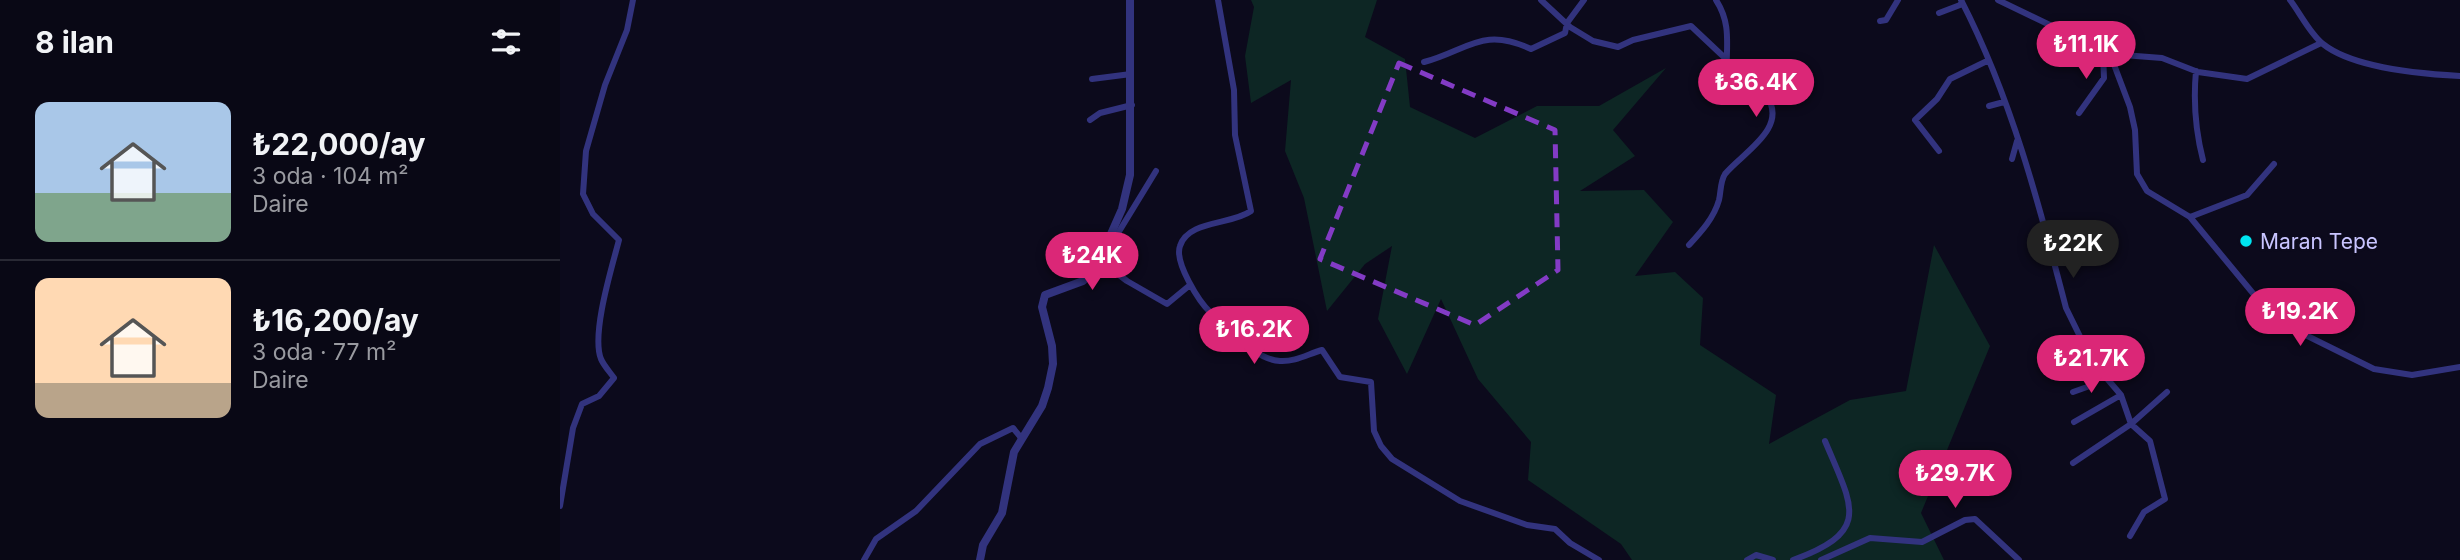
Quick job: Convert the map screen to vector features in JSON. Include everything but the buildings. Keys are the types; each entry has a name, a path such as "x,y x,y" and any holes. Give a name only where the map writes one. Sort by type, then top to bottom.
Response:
{"street":[{"path":"560,506 573,428 582,404 599,396 614,378 601,359 600,330 619,240 593,214 583,194 586,151 605,85 627,30 633,0"},
{"path":"1101,261 1122,209 1130,175 1130,0"},
{"path":"1218,0 1234,90 1235,135 1251,211 1187,235 1180,246 1180,257 1190,285 1212,314 1228,324 1236,336 1256,352 1279,361 1296,360 1322,350 1340,377 1370,382 1374,432 1392,459 1460,501 1527,525 1555,530 1599,560"},
{"path":"1541,0 1593,41 1618,47 1633,40 1691,26 1726,59"},
{"path":"1424,62 1442,57 1474,41 1509,39 1531,49 1565,33 1567,23 1584,0"},
{"path":"1689,245 1706,228 1718,203 1726,174 1759,142 1771,118 1772,109 1766,95 1732,86 1727,79 1726,15 1716,0"},
{"path":"1880,21 1886,20 1898,0"},
{"path":"1998,0 2107,52 2162,58 2196,71 2247,79 2321,43"},
{"path":"2290,0 2321,43 2358,60 2460,76"},
{"path":"1939,13 1960,5 1961,1"},
{"path":"1961,1 2004,102 2030,174 2066,308 2097,376 2094,381 2073,392"},
{"path":"2078,113 2104,78 2107,52"},
{"path":"2107,52 2130,107 2135,130 2137,174 2147,191 2190,216 2275,320 2374,369 2412,375 2460,367"},
{"path":"1939,151 1915,120 1937,99 1950,79 1987,61"},
{"path":"2196,71 2193,104 2196,135 2203,160"},
{"path":"1092,79 1131,74"},
{"path":"1989,106 2004,102"},
{"path":"1090,120 1100,113 1132,105"},
{"path":"2012,159 2017,139"},
{"path":"2190,216 2247,195 2274,164"},
{"path":"979,560 983,545 1002,513 1009,473 1023,439 1042,406 1053,364 1052,346 1042,307 1045,295 1083,281 1101,261 1156,171"},
{"path":"1101,261 1127,281 1167,304 1190,285"},
{"path":"2092,360 2121,395 2131,424 2150,441 2165,499 2144,512 2130,536"},
{"path":"2073,463 2131,424 2167,392"},
{"path":"2074,422 2121,395"},
{"path":"864,560 876,539 916,511 979,444 1013,428 1023,439"},
{"path":"1793,560 1834,542 1847,529 1850,516 1846,498 1825,441"},
{"path":"1821,560 1870,538 1922,542 1965,520 1975,519 2019,560"},
{"path":"1747,560 1756,555 1773,560"}],"highlighted area":[{"path":"1399,63 1555,130 1558,270 1475,325 1320,259"}],"green space":[{"path":"1251,0 1377,0 1365,37 1405,59 1410,107 1475,138 1537,106 1599,106 1666,68 1613,130 1635,156 1580,191 1644,190 1673,222 1635,276 1675,272 1703,298 1700,345 1776,395 1769,444 1850,400 1906,391 1934,245 1990,346 1921,513 1944,560 1632,560 1621,544 1528,480 1531,442 1478,379 1441,299 1407,374 1378,319 1392,246 1365,264 1327,311 1304,198 1285,151 1291,80 1251,103 1245,56 1254,7"}],"place":[{"name":"Maran Tepe","path":"2246,241"}]}
